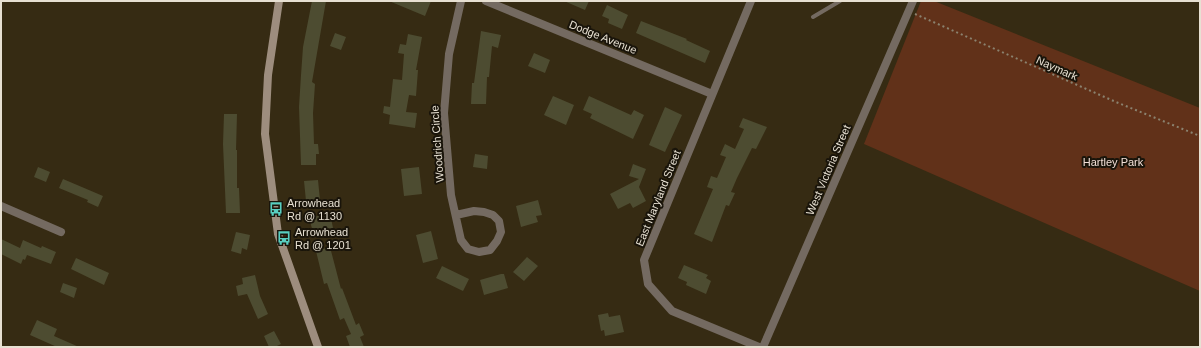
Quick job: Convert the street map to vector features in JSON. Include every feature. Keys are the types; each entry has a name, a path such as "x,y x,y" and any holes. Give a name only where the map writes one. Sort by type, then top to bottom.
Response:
{"street":[{"path":"279,1 268,75 265,134 278,234 318,347"},
{"name":"Woodrich Circle","path":"456,215 474,211 484,212 493,215 499,221 501,232 497,241 490,250 478,252 468,249 461,240 451,195 444,114 449,54 461,1"},
{"name":"Dodge Avenue","path":"486,1 712,94"},
{"name":"East Maryland Street","path":"751,1 644,260 648,284 672,311 759,347"},
{"name":"West Victoria Street","path":"763,347 913,1"},
{"path":"1,206 61,232"}],"lane":[{"path":"813,17 840,1"}],"path":[{"name":"Naymark","path":"908,12 1116,102 1200,136"}],"green space":[{"name":"Hartley Park","path":"921,1 934,1 1200,108 1200,291 864,144"}],"building":[{"path":"312,1 326,1 312,82 315,84 313,113 314,144 318,144 319,154 316,154 316,165 301,165 299,107 301,75 303,47"},
{"path":"389,1 431,1 425,16"},
{"path":"564,1 589,1 585,10"},
{"path":"607,5 628,15 622,29 608,23 609,19 602,16"},
{"path":"641,21 687,39 686,40 710,51 705,63 636,33"},
{"path":"481,31 501,35 498,48 492,46 489,77 487,77 486,104 471,104 472,83 474,83"},
{"path":"335,33 346,37 341,50 330,46"},
{"path":"408,34 422,37 416,70 418,70 416,96 409,95 406,112 417,113 415,128 389,124 390,115 383,113 384,106 390,107 393,79 402,80 404,54 398,53 400,44 406,45"},
{"path":"534,53 550,60 545,73 528,66"},
{"path":"553,96 574,105 566,125 544,115"},
{"path":"589,96 631,115 634,110 644,115 633,139 590,118 592,114 583,110"},
{"path":"665,107 682,115 665,152 649,145"},
{"path":"224,114 237,114 237,188 239,188 240,213 226,213 223,144"},
{"path":"743,118 767,127 756,149 752,148 737,178 731,192 735,193 729,206 726,205 712,242 694,234 713,189 707,187 711,176 717,178 726,157 720,155 725,144 735,149 744,129 739,127"},
{"path":"475,154 488,156 487,169 473,167"},
{"path":"633,164 646,169 639,187 646,201 633,208 630,203 618,209 610,194 639,179 629,176"},
{"path":"38,167 50,172 46,182 34,177"},
{"path":"419,167 422,194 404,196 401,169"},
{"path":"63,179 103,196 98,207 87,202 88,200 59,188"},
{"path":"318,180 320,200 306,201 304,181"},
{"path":"538,200 542,215 536,216 538,222 521,227 516,206"},
{"path":"330,213 333,228 313,232 309,218"},
{"path":"431,231 438,259 423,263 416,235"},
{"path":"236,232 250,235 247,250 242,248 241,254 231,251"},
{"path":"1,239 20,248 23,240 41,248 42,246 56,252 51,264 27,255 21,264 1,254"},
{"path":"330,247 341,289 342,288 356,325 359,323 364,335 360,337 364,347 350,347 346,336 351,334 344,318 340,320 327,283 324,284 316,251"},
{"path":"527,257 538,266 524,281 513,272"},
{"path":"76,258 109,273 104,285 71,269"},
{"path":"684,265 708,275 706,278 711,281 706,294 686,285 687,282 678,278"},
{"path":"442,266 469,279 463,291 436,278"},
{"path":"504,274 508,288 484,295 480,280"},
{"path":"255,275 260,296 268,314 258,319 247,294 238,296 236,286 243,284 242,278"},
{"path":"63,283 77,288 74,298 60,292"},
{"path":"608,313 609,317 620,315 624,332 605,336 604,330 601,331 598,315"},
{"path":"37,320 57,329 54,336 79,347 57,347 30,335"},
{"path":"274,331 281,344 275,347 269,347 264,336"}],"place":[{"name":"Arrowhead Rd @ 1130","path":"276,209"},
{"name":"Arrowhead Rd @ 1201","path":"284,238"}]}
